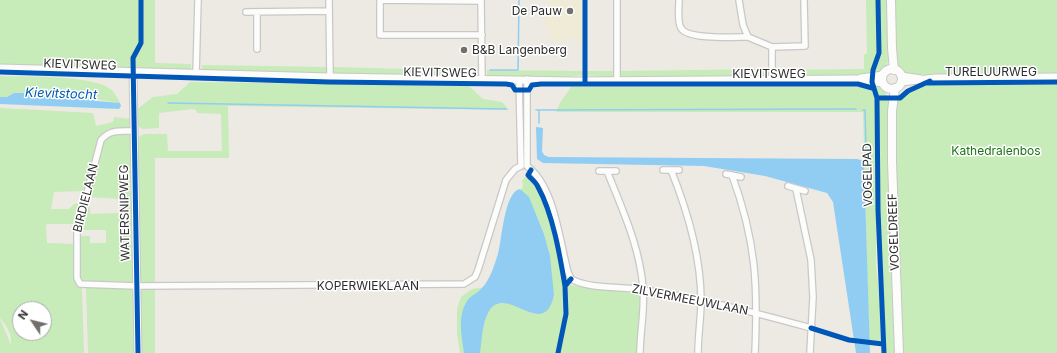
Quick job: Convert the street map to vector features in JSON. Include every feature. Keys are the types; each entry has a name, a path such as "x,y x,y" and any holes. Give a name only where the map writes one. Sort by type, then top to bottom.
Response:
{"main road":[{"name":"VOGELDREEF","path":"891,0 894,227 899,353"}],"street":[{"path":"196,74 198,0"},
{"path":"329,0 330,77"},
{"path":"482,36 380,35 380,0 481,0 482,36 482,79"},
{"path":"617,0 617,80"},
{"path":"679,0 680,26 684,31 701,36 720,38 748,37 772,47 805,46 804,0"},
{"path":"739,0 743,25 748,37"},
{"path":"246,12 329,11"},
{"path":"257,12 257,49"},
{"path":"772,47 772,80"},
{"name":"KIEVITSWEG","path":"0,68 196,74 519,80 892,79"},
{"name":"WATERSNIPWEG","path":"133,72 138,353"},
{"name":"TURELUURWEG","path":"892,79 1057,77"},
{"path":"519,80 524,166"},
{"path":"524,166 527,80"},
{"name":"BIRDIELAAN","path":"134,131 115,131 109,133 101,140 77,228 77,278 80,284 136,286"},
{"name":"KOPERWIEKLAAN","path":"136,286 464,284 475,277 478,270 506,180 515,169 524,166"},
{"name":"ZILVERMEEUWLAAN","path":"524,166 537,175 543,186 555,220 566,268 571,280 585,285 643,289 701,300 811,328"},
{"path":"663,170 679,170"},
{"path":"671,170 683,203 698,257 701,300 698,353"},
{"path":"599,171 616,171"},
{"path":"607,171 632,233 639,260 643,289 640,353"},
{"path":"726,174 741,177"},
{"path":"732,175 750,233 756,282 755,353"},
{"path":"788,186 805,191"},
{"path":"796,189 811,260 813,297 810,353"}],"shaded area":[{"path":"548,0 583,0 584,45 578,45 576,37 552,42 549,28 546,28 544,18 547,17"}],"green space":[{"path":"0,0 140,0 140,44 132,58 132,68 0,66"},
{"path":"142,0 155,0 155,63 191,64 191,71 134,69 134,56 142,44"},
{"path":"866,0 877,0 878,53 871,74 848,77 777,78 774,75 774,70 864,69 864,55 867,53"},
{"path":"879,0 888,0 888,61 883,70 879,73 873,74 880,54"},
{"path":"893,0 1057,0 1057,75 942,76 902,73 897,68"},
{"path":"202,65 326,67 326,74 202,71"},
{"path":"333,67 480,71 480,77 333,75"},
{"path":"770,69 770,75 767,78 621,78 621,71"},
{"path":"487,70 584,71 584,75 563,77 487,77"},
{"path":"587,71 614,71 614,78 587,75"},
{"path":"0,76 57,78 87,81 109,88 117,96 120,103 90,98 80,98 76,94 65,92 60,99 53,99 50,93 40,92 39,98 34,98 29,93 14,93 7,97 0,97"},
{"path":"190,82 469,86 483,99 502,102 509,110 228,106 229,158 155,158 155,353 142,353 137,138 144,134 167,134 168,151 222,151 221,114 197,113 196,110 193,109 159,113 159,128 143,129 136,125 135,111 153,97 177,94"},
{"path":"873,83 883,87 887,97 877,96"},
{"name":"Kathedralenbos","path":"941,83 1057,83 1057,353 901,353 895,152 896,100 912,90"},
{"path":"571,87 860,87 872,91 876,102 876,264 880,304 881,341 869,340 863,112 556,112 560,103"},
{"path":"880,100 888,100 895,353 885,353 879,210 878,102"},
{"path":"0,108 93,113 96,126 113,122 114,117 131,119 132,126 130,128 107,132 98,140 83,191 54,192 51,209 69,209 74,204 81,203 75,224 47,224 46,226 47,243 73,244 75,280 77,285 82,288 84,353 0,353 0,319 11,345 11,337 5,324 0,318"},
{"path":"114,133 128,133 132,136 134,283 83,283 80,281 79,236 90,236 90,243 106,243 106,230 80,230 85,208 90,207 90,214 119,213 120,199 89,197 102,141"},
{"path":"526,176 535,183 539,191 551,225 562,277 569,285 639,294 637,353 460,353 457,334 457,309 461,297 472,289 552,278 549,253 543,232 535,212 521,190 523,186 522,181"},
{"path":"86,288 131,288 135,291 135,353 88,353"}],"water":[{"path":"40,92 51,93 53,99 60,99 65,92 79,95 80,98 86,97 97,101 120,103 121,106 119,109 0,104 0,97 7,97 14,93 29,93 34,98 39,98"},
{"path":"536,127 543,128 542,151 544,155 549,157 857,159 864,161 870,353 856,353 833,202 827,193 765,176 704,166 543,163 537,159"},
{"path":"520,189 529,197 544,234 550,256 554,295 549,308 542,313 534,313 505,303 497,304 489,311 485,321 480,353 464,353 461,320 464,307 468,299 481,289 489,277 498,254 504,217 510,198"}],"waterway":[{"path":"490,70 518,70 519,0"},
{"path":"383,32 475,32"},
{"path":"168,103 506,109"},
{"path":"536,110 856,109"},
{"path":"863,110 865,110 866,151"},
{"path":"539,111 539,123"}],"cycle path":[{"path":"138,353 133,58 141,43 141,0"},
{"path":"585,0 585,84"},
{"name":"VOGELPAD","path":"878,0 879,53 873,70 872,82 877,98 878,210 884,353"},
{"path":"0,72 329,82 506,84 512,85 515,90 529,90 532,85 541,84 858,84 872,88"},
{"path":"877,98 900,98 908,91 930,81"},
{"path":"925,83 1057,82"},
{"path":"531,170 528,175 537,185 552,222 565,286"},
{"path":"558,353 566,314 565,286 571,279"},
{"path":"811,328 849,340 883,344"}],"place":[{"name":"De Pauw","path":"570,11"},
{"name":"B&B Langenberg","path":"464,50"}],"water label":[{"name":"Kievitstocht","path":"61,94"}]}
